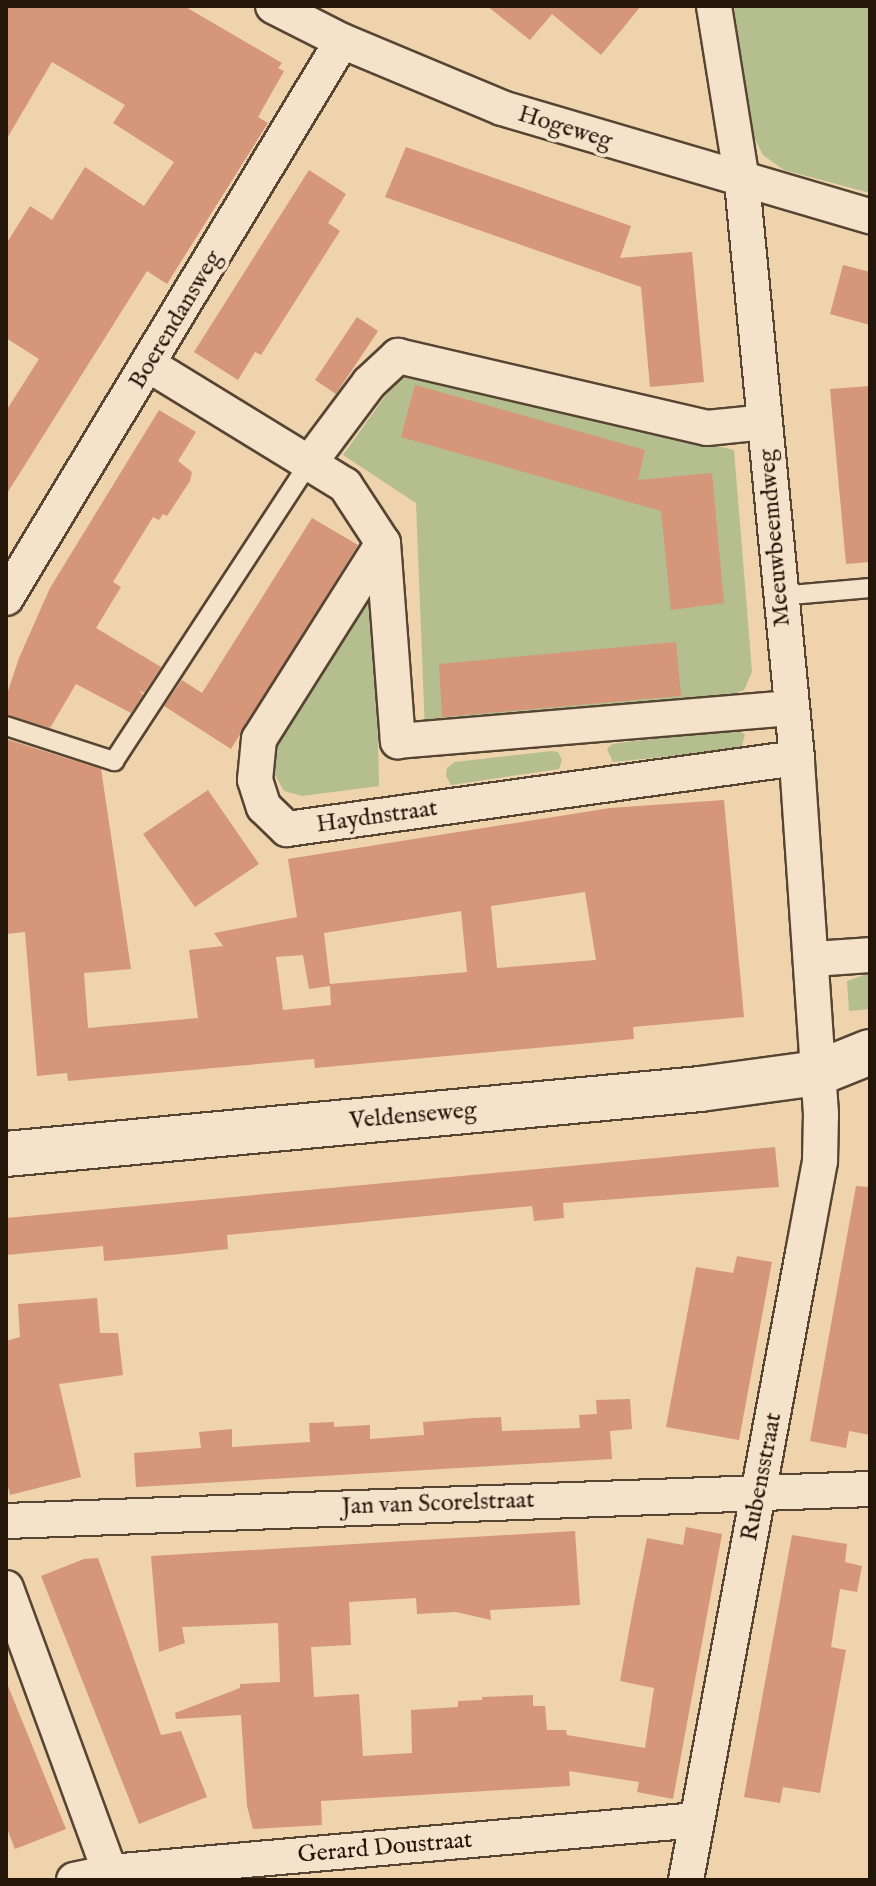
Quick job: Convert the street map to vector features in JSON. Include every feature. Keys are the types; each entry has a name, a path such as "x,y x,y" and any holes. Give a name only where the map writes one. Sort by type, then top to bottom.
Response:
{"street":[{"name":"Hogeweg","path":"273,6 342,41 502,108 742,181 870,216"},
{"name":"Meeuwbeemdweg","path":"714,6 742,181 797,758 813,959 818,1073"},
{"name":"Boerendansweg","path":"6,598 342,41"},
{"path":"310,462 369,383 398,356 707,428 765,422"},
{"path":"149,365 345,485 383,543 398,741 792,708"},
{"name":"Haydnstraat","path":"383,543 259,739 255,780 264,807 287,829 797,758"},
{"path":"813,959 870,955"},
{"name":"Veldenseweg","path":"6,1154 700,1089 818,1073 870,1052"},
{"name":"Veldenseweg","path":"818,1073 870,1082"},
{"name":"Rubensstraat","path":"686,1880 820,1161 818,1073"},
{"name":"Jan van Scorelstraat","path":"6,1521 870,1489"},
{"path":"6,1588 112,1876"},
{"name":"Gerard Doustraat","path":"74,1880 697,1820"}],"lane":[{"path":"6,726 114,761 310,462"},
{"path":"780,596 870,588"}],"green space":[{"path":"734,6 870,6 870,193 784,170 763,155 751,131"},
{"path":"403,371 734,450 752,672 744,690 731,695 425,731 416,503 343,455"},
{"path":"374,576 379,786 302,796 284,791 269,764 276,736"},
{"path":"736,728 745,735 741,749 613,762 607,749 612,744"},
{"path":"558,752 562,760 559,769 451,785 446,776 447,768 455,762"},
{"path":"870,973 870,1009 849,1011 847,981"}],"building":[{"path":"6,6 184,6 282,63 278,68 284,71 258,117 268,123 167,284 147,271 6,495 6,411 39,359 6,338 6,244 30,206 52,220 85,167 144,206 174,162 113,123 125,105 52,62 6,140"},
{"path":"487,6 641,6 601,55 552,14 530,40"},
{"path":"406,147 631,226 620,258 692,252 704,382 650,387 641,287 385,197"},
{"path":"309,170 346,194 328,223 340,231 261,355 255,352 238,380 194,352"},
{"path":"843,265 870,272 870,325 830,314"},
{"path":"357,317 378,331 336,394 315,380"},
{"path":"415,385 645,450 638,480 712,473 724,603 671,610 661,511 401,437"},
{"path":"870,386 870,562 846,564 830,389"},
{"path":"159,410 196,432 178,461 192,472 190,481 167,516 163,514 159,520 153,517 113,582 121,587 96,628 161,667 144,693 139,690 143,695 131,713 76,684 50,728 6,714 6,697 19,658 50,588"},
{"path":"312,518 358,545 231,749 164,706 182,680 202,693"},
{"path":"676,642 681,696 442,717 439,664"},
{"path":"6,739 101,769 131,969 84,973 88,1028 198,1018 189,950 223,946 214,933 297,917 288,859 610,808 724,800 744,1017 633,1027 634,1039 315,1068 314,1059 68,1081 67,1073 37,1076 25,932 6,934","holes":["585,892 596,960 497,968 491,906","461,911 467,972 330,984 324,933","303,955 309,989 330,986 331,1005 283,1010 276,957"]},
{"path":"208,790 259,864 195,907 143,834"},
{"path":"775,1147 779,1187 563,1203 564,1218 534,1221 532,1206 227,1235 228,1249 170,1255 104,1261 103,1246 6,1255 6,1218"},
{"path":"856,1186 870,1187 870,1435 849,1431 846,1448 810,1441"},
{"path":"737,1256 772,1262 739,1440 666,1427 696,1267 733,1273"},
{"path":"97,1298 100,1333 118,1333 123,1375 59,1384 81,1477 10,1495 6,1478 6,1341 20,1337 18,1304"},
{"path":"630,1399 632,1429 610,1431 612,1459 136,1487 134,1453 201,1448 199,1432 232,1429 232,1447 310,1442 309,1423 334,1422 334,1427 370,1425 370,1439 424,1435 423,1422 475,1418 501,1417 502,1431 580,1428 579,1415 597,1414 596,1400"},
{"path":"686,1527 722,1534 673,1799 637,1792 639,1782 569,1771 570,1786 321,1801 322,1825 253,1829 247,1806 241,1715 176,1719 175,1713 240,1688 240,1684 280,1682 278,1623 182,1627 185,1643 159,1652 151,1556 575,1531 580,1605 490,1610 491,1620 456,1612 417,1614 416,1598 349,1602 351,1645 311,1647 314,1697 359,1694 363,1756 412,1753 411,1710 458,1707 458,1701 482,1700 482,1697 533,1695 533,1706 545,1706 547,1730 566,1730 567,1735 645,1748 654,1688 620,1681 633,1609 647,1538 683,1545"},
{"path":"792,1535 847,1544 845,1562 862,1566 857,1592 840,1589 831,1647 846,1650 820,1793 783,1787 780,1803 744,1797"},
{"path":"98,1558 161,1735 181,1731 207,1797 139,1824 41,1576 84,1559"},
{"path":"6,1681 66,1829 15,1849 6,1826"}]}
